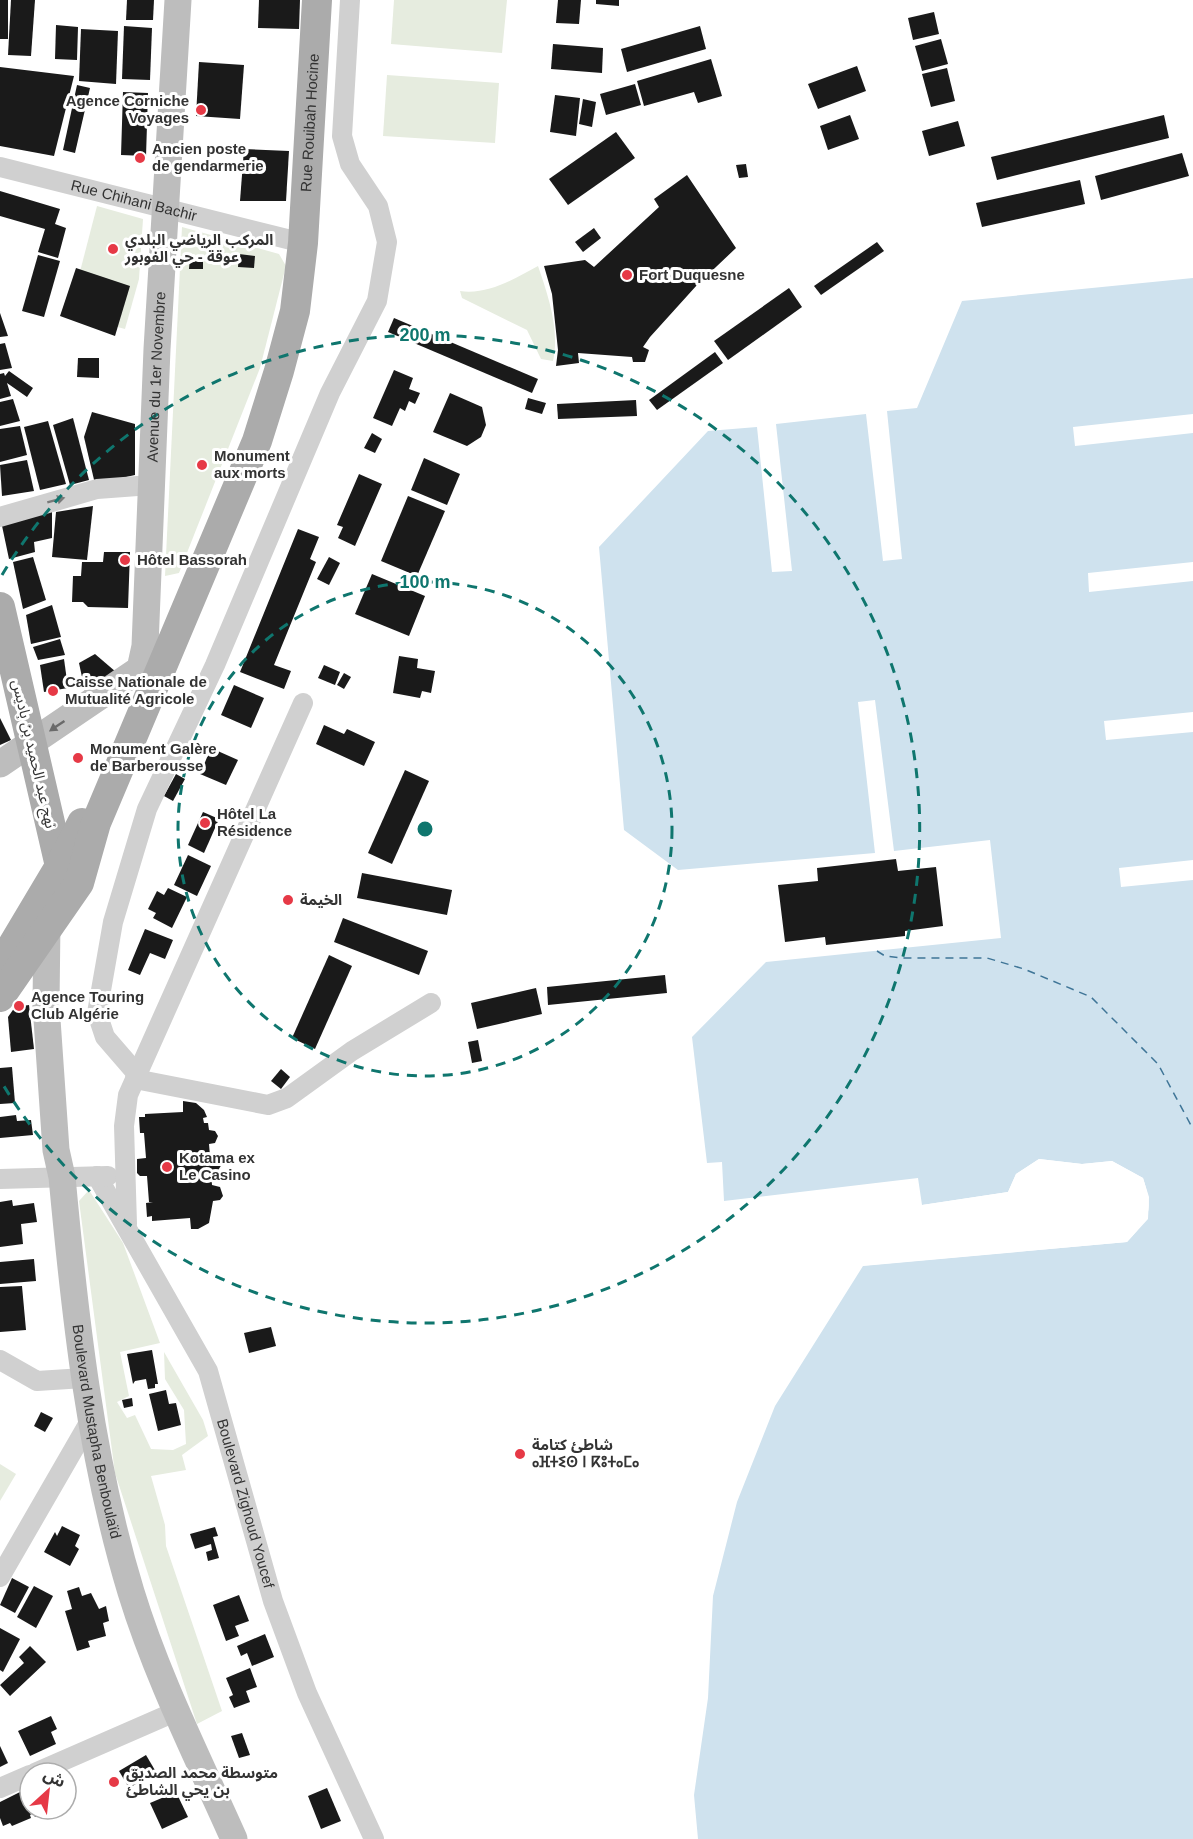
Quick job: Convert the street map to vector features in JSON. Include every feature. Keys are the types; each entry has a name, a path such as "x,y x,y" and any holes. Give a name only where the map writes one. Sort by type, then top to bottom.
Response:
{"main road":[{"name":"Avenue du 1er Novembre","path":"148,574 178,0"},
{"name":"Rue Rouibah Hocine","path":"204,564 257,441 295,311 303,243 317,0"},
{"path":"1,985 61,864 96,823 149,671 158,634 204,564"},
{"path":"0,764 149,671 204,564"},
{"path":"148,574 158,634"},
{"path":"148,574 145,646 149,671"},
{"name":"نهج عبد الحميد بن باديس","path":"0,608 7,674 32,743 61,864"},
{"path":"46,1005 47,928 61,864"},
{"path":"46,1005 61,864"},
{"path":"1,985 47,928"},
{"path":"1,985 30,982 40,988 46,1005"},
{"name":"Boulevard Mustapha Benboulaïd","path":"46,1005 56,1150 62,1177 84,1378 90,1421 114,1533 155,1660 234,1839"}],"street":[{"path":"350,0 342,136 350,164 378,206 387,242 377,301 330,393 215,665 147,809 113,922 97,1013 105,1037 136,1076 268,1105 287,1098 351,1051 431,1003"},
{"name":"Rue Chihani Bachir","path":"0,167 303,243"},
{"path":"0,517 97,489 151,485"},
{"path":"127,1230 124,1110 136,1076 303,703"},
{"path":"0,1179 124,1175"},
{"name":"Boulevard Zighoud Youcef","path":"97,1176 208,1371 273,1601 308,1693 374,1839"},
{"path":"0,1360 37,1381 84,1378"},
{"path":"0,1577 90,1421"},
{"path":"62,1761 177,1711"},
{"path":"0,1788 18,1780"}],"shaded area":[{"path":"394,0 507,0 502,53 391,44"},
{"path":"387,75 499,83 495,143 383,136"},
{"name":"المركب الرياضي البلدي عوقة - حي الفوبور","path":"97,206 143,219 139,279 125,329 69,314"},
{"path":"182,227 279,254 286,266 260,368 179,573 165,576"},
{"path":"538,266 554,325 553,361 541,359 527,330 462,298 460,291 481,291 491,288"},
{"path":"89,1190 123,1243 160,1343 120,1352 129,1396 117,1402 127,1418 135,1415 151,1449 173,1450 186,1444 184,1410 165,1379 164,1352 203,1420 208,1436 182,1455 186,1470 151,1476 165,1525 166,1546 222,1711 197,1724 115,1473 79,1201"},
{"path":"0,1464 16,1474 0,1501"}],"water":[{"path":"1193,278 1193,414 1073,427 1075,446 1193,433 1193,562 1088,573 1089,592 1193,581 1193,712 1104,721 1106,740 1193,732 1193,860 1119,868 1121,887 1193,880 1193,1839 698,1839 694,1795 708,1698 713,1596 737,1502 775,1406 863,1266 1127,1242 1141,1226 1149,1206 1143,1178 1112,1161 1082,1164 1039,1159 1016,1174 1008,1192 922,1205 918,1178 724,1201 722,1162 707,1163 692,1037 766,962 1001,938 990,840 894,851 875,700 858,702 875,853 678,870 624,830 599,547 708,431 757,427 772,572 792,571 776,424 866,414 883,561 902,559 887,411 917,408 962,301"}],"pier":[{"path":"1039,1159 1082,1164 1112,1161 1143,1178 1149,1197 1148,1219 1127,1242 859,1266 862,1263 1126,1239 1145,1218 1146,1197 1141,1180 1112,1164 1082,1167 1040,1162 1018,1176 1009,1195 923,1208 922,1205 1008,1192 1016,1174"}],"building":[{"path":"0,0 8,0 8,39 0,39"},
{"path":"11,0 35,0 31,56 8,55"},
{"path":"127,0 154,0 153,20 126,20"},
{"path":"259,0 300,0 299,29 258,28"},
{"path":"558,0 581,0 579,24 556,23"},
{"path":"596,0 619,0 619,6 596,4"},
{"path":"934,12 939,34 913,40 908,18"},
{"path":"56,25 78,27 77,60 55,59"},
{"path":"124,26 152,28 150,80 122,79"},
{"path":"700,26 706,49 627,72 621,49"},
{"path":"81,29 118,31 116,84 79,81"},
{"path":"941,39 948,64 922,71 915,46"},
{"path":"553,44 603,48 602,73 551,69"},
{"path":"711,59 722,96 698,103 694,92 644,106 637,81"},
{"path":"199,62 244,65 240,119 196,116"},
{"path":"857,66 866,91 818,109 808,84"},
{"path":"0,67 74,76 54,156 0,146"},
{"path":"947,68 955,101 931,107 922,74"},
{"path":"635,84 641,105 606,115 600,94"},
{"path":"77,85 90,88 75,153 63,150"},
{"path":"123,92 148,93 146,156 121,155"},
{"path":"555,95 580,98 576,136 550,132"},
{"path":"583,99 596,102 592,127 579,124"},
{"path":"850,115 859,139 828,150 820,126"},
{"path":"1164,115 1169,138 997,180 991,157"},
{"path":"958,121 965,146 929,156 922,131"},
{"path":"616,132 635,158 568,205 549,179"},
{"path":"244,149 289,151 286,201 240,201"},
{"path":"1182,153 1189,176 1101,200 1095,176"},
{"path":"746,164 748,177 739,178 736,165"},
{"name":"Fort Duquesne","path":"687,175 736,248 697,285 650,337 643,347 649,350 645,362 633,362 632,357 578,353 579,363 556,366 558,350 552,294 544,266 585,260 594,267 659,207 654,199"},
{"path":"1080,180 1085,204 982,227 976,203"},
{"path":"0,191 60,209 55,224 66,228 58,258 38,252 45,229 0,216"},
{"path":"594,228 601,238 583,252 575,242"},
{"path":"877,242 884,251 821,295 814,286"},
{"path":"239,254 255,256 254,268 238,267"},
{"path":"38,255 60,261 44,317 22,311"},
{"path":"190,256 203,257 203,269 189,269"},
{"path":"76,268 130,286 115,336 60,316"},
{"path":"789,288 802,307 728,360 714,341"},
{"path":"0,313 8,336 0,337"},
{"path":"394,318 538,379 532,393 388,332"},
{"path":"5,343 12,368 0,370 0,344"},
{"path":"715,352 723,363 657,410 649,400"},
{"path":"78,358 99,358 99,378 77,377"},
{"path":"394,370 413,378 409,389 420,393 415,404 409,401 405,411 400,408 392,426 373,418"},
{"path":"9,371 33,388 27,397 7,383 11,396 0,399 0,374 4,373 5,376"},
{"path":"450,393 482,407 486,425 481,437 467,446 433,432"},
{"path":"528,398 546,403 542,414 525,409"},
{"path":"13,399 20,421 0,426 0,402"},
{"path":"636,400 637,416 558,419 557,404"},
{"path":"92,412 135,424 135,475 95,484 84,437"},
{"path":"73,418 89,480 70,485 53,425"},
{"path":"48,421 66,484 40,490 24,427"},
{"path":"20,426 27,455 0,462 0,429"},
{"path":"372,433 382,439 375,453 364,448"},
{"path":"424,458 460,474 447,505 411,490"},
{"path":"27,460 34,491 2,496 0,465"},
{"path":"359,474 382,484 355,546 338,538 343,527 337,525"},
{"path":"408,496 445,511 417,576 381,561"},
{"path":"93,506 87,560 52,557 56,512"},
{"path":"52,507 52,538 34,542 35,552 9,559 1,521"},
{"path":"298,529 319,537 310,559 316,562 274,665 291,671 284,689 240,672"},
{"path":"104,552 130,552 128,608 88,607 83,602 72,602 73,576 81,576 82,562 103,562"},
{"path":"33,557 46,600 23,609 13,562"},
{"path":"329,557 340,563 329,585 317,579"},
{"path":"372,574 425,596 409,636 355,614"},
{"path":"52,605 61,637 31,644 26,615"},
{"path":"60,639 65,655 38,660 33,647"},
{"path":"95,654 116,672 86,696 79,663"},
{"path":"399,656 418,659 417,668 435,671 431,693 422,691 420,698 393,693"},
{"path":"64,659 68,688 44,692 40,665"},
{"path":"324,665 340,672 335,685 318,678"},
{"path":"344,673 351,677 344,689 337,685"},
{"path":"234,685 264,698 251,728 221,715"},
{"path":"0,718 11,740 0,745"},
{"path":"324,725 344,734 347,729 375,742 364,766 316,744"},
{"path":"211,748 238,760 226,785 200,774"},
{"path":"405,770 429,781 392,864 368,853"},
{"path":"176,774 185,779 173,801 164,796"},
{"path":"203,812 219,819 204,853 188,845"},
{"path":"188,855 211,866 197,896 174,885"},
{"path":"896,859 898,871 936,867 943,926 905,931 905,936 826,945 825,937 785,942 778,885 818,881 817,868"},
{"path":"362,873 452,890 447,915 357,898"},
{"path":"168,888 187,897 172,928 153,918 156,913 148,909 157,891 164,895"},
{"path":"343,918 428,951 419,975 334,942"},
{"path":"145,929 173,940 165,959 150,953 140,975 128,970"},
{"path":"329,955 352,966 315,1049 292,1038"},
{"path":"665,975 667,993 548,1005 547,987"},
{"path":"536,988 542,1014 477,1029 471,1003"},
{"path":"29,1005 34,1049 11,1052 8,1017 15,1007"},
{"path":"478,1040 482,1061 472,1063 468,1042"},
{"path":"12,1067 15,1103 0,1104 0,1068"},
{"path":"281,1069 290,1077 281,1089 271,1081"},
{"path":"183,1101 196,1103 204,1110 207,1117 203,1118 204,1123 208,1123 209,1130 215,1131 218,1136 215,1143 209,1144 210,1156 219,1158 222,1164 217,1172 211,1172 212,1185 220,1187 223,1196 220,1200 213,1201 209,1223 198,1229 191,1229 190,1218 152,1221 152,1216 147,1217 146,1203 153,1202 149,1202 147,1176 140,1176 137,1173 137,1159 146,1158 144,1133 140,1133 139,1117 145,1117 145,1114 183,1112"},
{"path":"16,1115 17,1121 31,1120 33,1135 0,1138 0,1117"},
{"path":"12,1200 13,1206 34,1203 37,1222 21,1224 23,1244 0,1247 0,1202"},
{"path":"34,1259 36,1281 0,1284 0,1262"},
{"path":"22,1286 26,1330 0,1332 0,1287"},
{"path":"271,1327 276,1346 249,1353 244,1333"},
{"path":"152,1350 158,1384 155,1384 155,1388 148,1389 146,1379 135,1381 133,1384 127,1354"},
{"path":"166,1390 169,1404 176,1403 181,1425 158,1431 149,1394"},
{"path":"132,1398 133,1406 124,1408 122,1400"},
{"path":"41,1412 53,1418 45,1432 34,1426"},
{"path":"62,1526 80,1535 75,1546 79,1549 70,1566 44,1552 55,1532 57,1536"},
{"path":"215,1527 218,1536 213,1537 219,1558 208,1561 206,1552 212,1550 211,1544 195,1549 190,1534"},
{"path":"12,1578 29,1587 15,1613 0,1605"},
{"path":"34,1586 53,1596 36,1628 17,1617"},
{"path":"79,1587 82,1596 91,1593 99,1609 106,1606 109,1621 103,1623 106,1636 88,1641 90,1647 77,1651 65,1611 72,1609 67,1591"},
{"path":"239,1595 249,1621 235,1626 239,1636 226,1641 213,1605"},
{"path":"0,1628 20,1639 3,1672 0,1670"},
{"path":"265,1634 274,1657 252,1666 247,1653 241,1656 237,1646"},
{"path":"30,1646 46,1662 10,1696 0,1685 24,1663 19,1657"},
{"path":"250,1668 257,1687 246,1691 250,1702 234,1708 229,1697 233,1695 226,1678"},
{"path":"51,1716 57,1729 51,1732 56,1744 30,1756 18,1731"},
{"path":"242,1733 250,1755 239,1758 231,1736"},
{"path":"0,1746 8,1763 0,1767"},
{"path":"146,1755 156,1772 129,1788 119,1771"},
{"path":"327,1788 341,1821 321,1829 308,1796"},
{"path":"176,1792 188,1817 162,1829 150,1803"},
{"path":"18,1793 18,1821 24,1821 12,1826 10,1823 3,1826 0,1818 0,1802"}],"ferry route":[{"path":"877,951 885,956 901,958 987,958 1024,969 1091,997 1158,1064 1193,1129"}],"place":[{"name":"Agence Corniche Voyages","path":"201,110"},
{"name":"Ancien poste de gendarmerie","path":"140,158"},
{"name":"المركب الرياضي البلدي عوقة - حي الفوبور","path":"113,249"},
{"name":"Fort Duquesne","path":"627,275"},
{"name":"Monument aux morts","path":"202,465"},
{"name":"Hôtel Bassorah","path":"125,560"},
{"name":"Caisse Nationale de Mutualité Agricole","path":"53,691"},
{"name":"Monument Galère de Barberousse","path":"78,758"},
{"name":"Hôtel La Résidence","path":"205,823"},
{"name":"الخيمة","path":"288,900"},
{"name":"Agence Touring Club Algérie","path":"19,1006"},
{"name":"Kotama ex Le Casino","path":"167,1167"},
{"name":"شاطئ كتامة ⴰⴼⵜⵉⵙ ⵏ ⴽⵓⵜⴰⵎⴰ","path":"520,1454"},
{"name":"متوسطة محمد الصديق بن يحي الشاطئ","path":"114,1782"}]}
